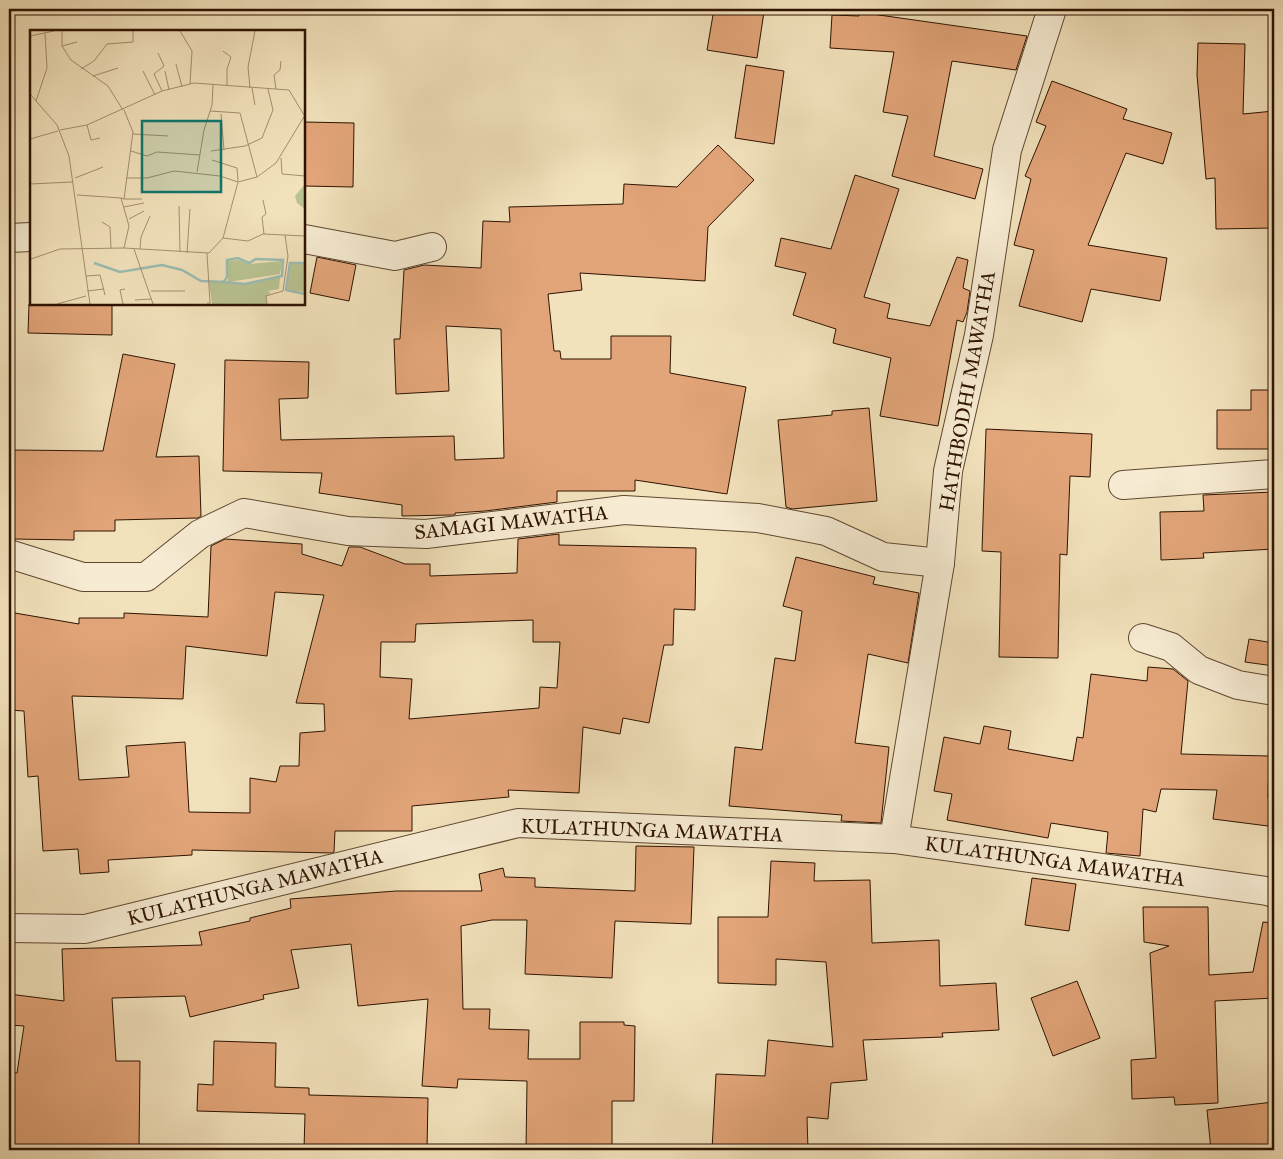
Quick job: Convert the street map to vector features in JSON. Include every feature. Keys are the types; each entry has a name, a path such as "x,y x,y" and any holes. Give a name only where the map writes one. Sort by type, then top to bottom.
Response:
{"street":[{"name":"HATHBODHI MAWATHA","path":"894,839 940,563 948,471 980,335 1007,150 1052,9"},
{"path":"9,238 30,237"},
{"path":"305,239 395,256 432,247"},
{"path":"1123,485 1274,474"},
{"name":"SAMAGI MAWATHA","path":"9,554 83,577 146,577 200,534 244,513 348,531 426,534 624,510 758,518 826,531 884,556 940,563"},
{"path":"1143,638 1171,647 1199,670 1238,685 1274,691"},
{"name":"KULATHUNGA MAWATHA","path":"9,928 85,929 518,823 894,839 1257,889 1274,893"}],"building":[{"path":"714,9 743,9 764,12 757,58 707,50"},
{"path":"858,12 1027,36 1016,70 952,61 934,156 983,169 975,199 892,176 908,116 883,112 894,52 830,48 832,15 859,16"},
{"path":"1198,43 1245,44 1243,114 1274,111 1274,228 1216,229 1215,178 1206,179 1197,75"},
{"path":"746,65 784,71 774,144 735,138"},
{"path":"1052,81 1127,109 1123,119 1172,133 1163,164 1126,153 1088,245 1167,258 1160,301 1091,289 1082,322 1019,306 1034,250 1014,245 1031,179 1025,176 1046,126 1036,122"},
{"path":"305,122 354,123 353,187 305,186"},
{"path":"718,145 754,180 708,227 705,281 580,273 582,290 548,294 554,351 560,351 561,359 611,359 611,336 671,336 670,373 746,387 727,494 635,480 635,491 557,491 557,502 455,513 455,515 402,516 402,505 319,493 322,473 223,471 225,360 309,362 308,398 279,399 281,440 454,436 455,460 504,458 501,329 446,326 449,391 396,394 394,339 400,339 404,270 424,265 481,268 483,221 510,222 509,207 623,204 624,184 677,187"},
{"path":"855,175 899,189 864,297 890,304 887,318 930,326 957,257 968,260 963,288 970,291 967,312 963,322 957,320 938,426 880,416 891,358 833,343 836,329 793,315 806,273 775,266 781,238 831,249"},
{"path":"317,257 356,265 349,301 310,293"},
{"path":"29,304 112,305 112,335 28,333"},
{"path":"123,354 175,364 156,457 199,456 201,516 198,518 115,520 115,531 74,531 74,540 14,539 14,450 103,451"},
{"path":"1251,390 1274,390 1274,449 1217,449 1217,410 1251,410"},
{"path":"869,408 877,501 792,509 786,507 778,420 832,415 832,411"},
{"path":"986,429 1092,434 1090,477 1070,476 1067,555 1060,554 1058,658 999,657 1001,552 982,551"},
{"path":"1274,492 1274,549 1203,553 1204,558 1161,560 1160,512 1204,511 1203,495"},
{"path":"559,534 559,545 696,548 695,610 674,609 673,645 664,645 649,723 623,718 620,734 583,727 579,793 508,790 509,797 412,806 412,831 335,831 334,852 332,853 192,850 192,855 108,860 109,872 80,874 78,849 43,851 38,776 28,777 24,711 9,710 9,612 79,624 79,618 124,618 124,613 208,617 211,546 225,539 302,544 302,554 342,566 349,547 360,547 405,564 430,564 430,576 517,573 518,539","holes":["275,592 324,595 296,703 324,704 325,731 300,733 299,766 280,766 276,782 250,778 250,813 189,812 185,742 126,746 129,777 79,780 72,696 183,699 186,646 267,656","533,620 533,642 560,642 557,688 540,687 539,708 409,719 412,679 380,677 381,642 415,642 416,624"]},
{"path":"796,557 875,577 873,584 919,593 908,663 868,654 855,743 889,747 881,823 841,821 842,815 729,806 735,747 762,750 775,658 795,661 802,611 783,606"},
{"path":"1249,639 1274,643 1274,666 1245,662"},
{"path":"1148,667 1173,669 1188,681 1181,754 1269,756 1268,798 1272,798 1268,826 1213,819 1217,790 1161,789 1156,812 1143,809 1140,856 1106,853 1108,832 1051,823 1048,838 947,820 952,794 934,791 944,737 980,744 984,726 1011,731 1008,749 1073,761 1077,737 1083,738 1091,674 1147,681"},
{"path":"636,846 694,847 691,924 615,921 612,978 525,974 527,920 492,920 461,926 463,1009 490,1009 489,1029 529,1030 528,1059 580,1059 580,1022 624,1022 624,1025 635,1026 634,1101 612,1101 612,1150 526,1150 527,1081 458,1079 457,1088 422,1086 428,999 358,1006 351,944 291,950 299,988 263,995 264,999 190,1017 185,996 112,998 116,1061 140,1061 139,1150 9,1150 9,1072 17,1073 24,1026 9,1025 9,994 64,1001 62,949 202,945 199,932 250,921 250,918 291,908 290,899 396,891 482,891 479,874 503,868 505,877 535,878 535,887 635,891"},
{"path":"771,861 815,863 814,881 870,880 872,943 939,940 940,986 996,983 999,1030 942,1033 943,1037 863,1040 867,1080 831,1083 828,1119 807,1117 808,1150 712,1150 716,1074 765,1076 768,1040 833,1047 826,962 776,959 776,985 718,983 718,917 768,917"},
{"path":"1032,878 1076,884 1069,931 1025,925"},
{"path":"1143,907 1208,907 1209,975 1253,972 1263,922 1274,923 1274,998 1215,1001 1218,1103 1175,1105 1174,1097 1132,1099 1131,1060 1156,1058 1150,953 1169,946 1144,942"},
{"path":"1077,981 1100,1038 1053,1056 1031,998"},
{"path":"214,1041 276,1043 275,1087 309,1088 309,1095 428,1098 427,1150 304,1150 305,1114 197,1111 198,1084 213,1085"},
{"path":"1273,1102 1274,1150 1211,1150 1207,1110"}]}
